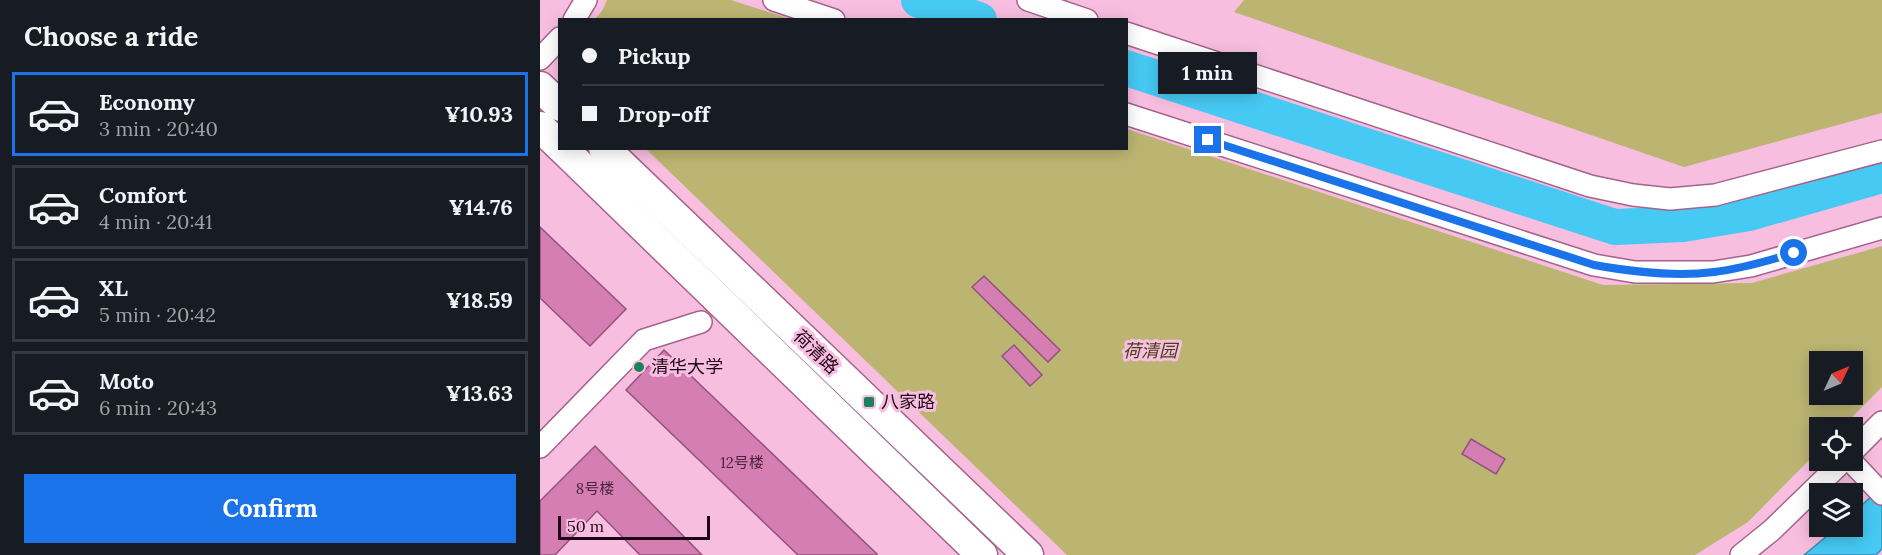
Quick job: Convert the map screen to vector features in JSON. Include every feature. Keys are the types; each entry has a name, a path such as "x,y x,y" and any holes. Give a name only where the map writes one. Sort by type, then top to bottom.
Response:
{"main road":[{"path":"540,87 558,104"},
{"name":"荷清路","path":"540,127 558,144"},
{"name":"荷清路","path":"564,150 982,555"},
{"name":"荷清路","path":"606,150 1028,555"}],"street":[{"path":"575,18 586,0"},
{"path":"774,0 828,18"},
{"path":"1028,0 1081,18"},
{"path":"1128,34 1579,182 1633,195 1670,199 1715,195 1882,151"},
{"path":"540,59 558,40"},
{"path":"1128,115 1594,265 1635,272 1713,272 1751,266 1882,228"},
{"path":"540,447 644,340 701,322"},
{"path":"1863,441 1882,422"},
{"path":"1741,555 1772,530 1833,471"},
{"path":"1860,471 1882,494"}],"green space":[{"path":"607,0 731,0 787,18 596,18"},
{"path":"1244,0 1882,0 1882,113 1684,167 1234,12"},
{"name":"荷清园","path":"1128,129 1603,285 1752,283 1882,246 1882,387 1852,417 1809,417 1809,460 1748,522 1695,555 1067,555 647,150 1128,150"}],"water":[{"path":"1874,494 1882,503 1882,549 1876,555 1804,555 1826,537 1863,537 1863,504"}],"building":[{"path":"540,227 626,309 590,346 540,298"},
{"path":"984,276 1060,350 1048,362 972,287"},
{"path":"1014,345 1042,375 1030,386 1002,356"},
{"path":"664,350 877,554 798,555 626,390"},
{"path":"1471,439 1505,459 1496,474 1462,454"},
{"path":"595,446 702,555 640,555 597,511 555,555 540,555 540,501"}],"waterway":[{"path":"919,0 973,18"},
{"path":"1128,69 1615,227 1683,224 1749,213 1882,175"}],"place":[{"name":"清华大学","path":"639,367"},
{"name":"八家路","path":"869,402"}],"route":[{"path":"1208,140 1594,265 1635,272 1713,272 1751,266 1794,253"}]}
